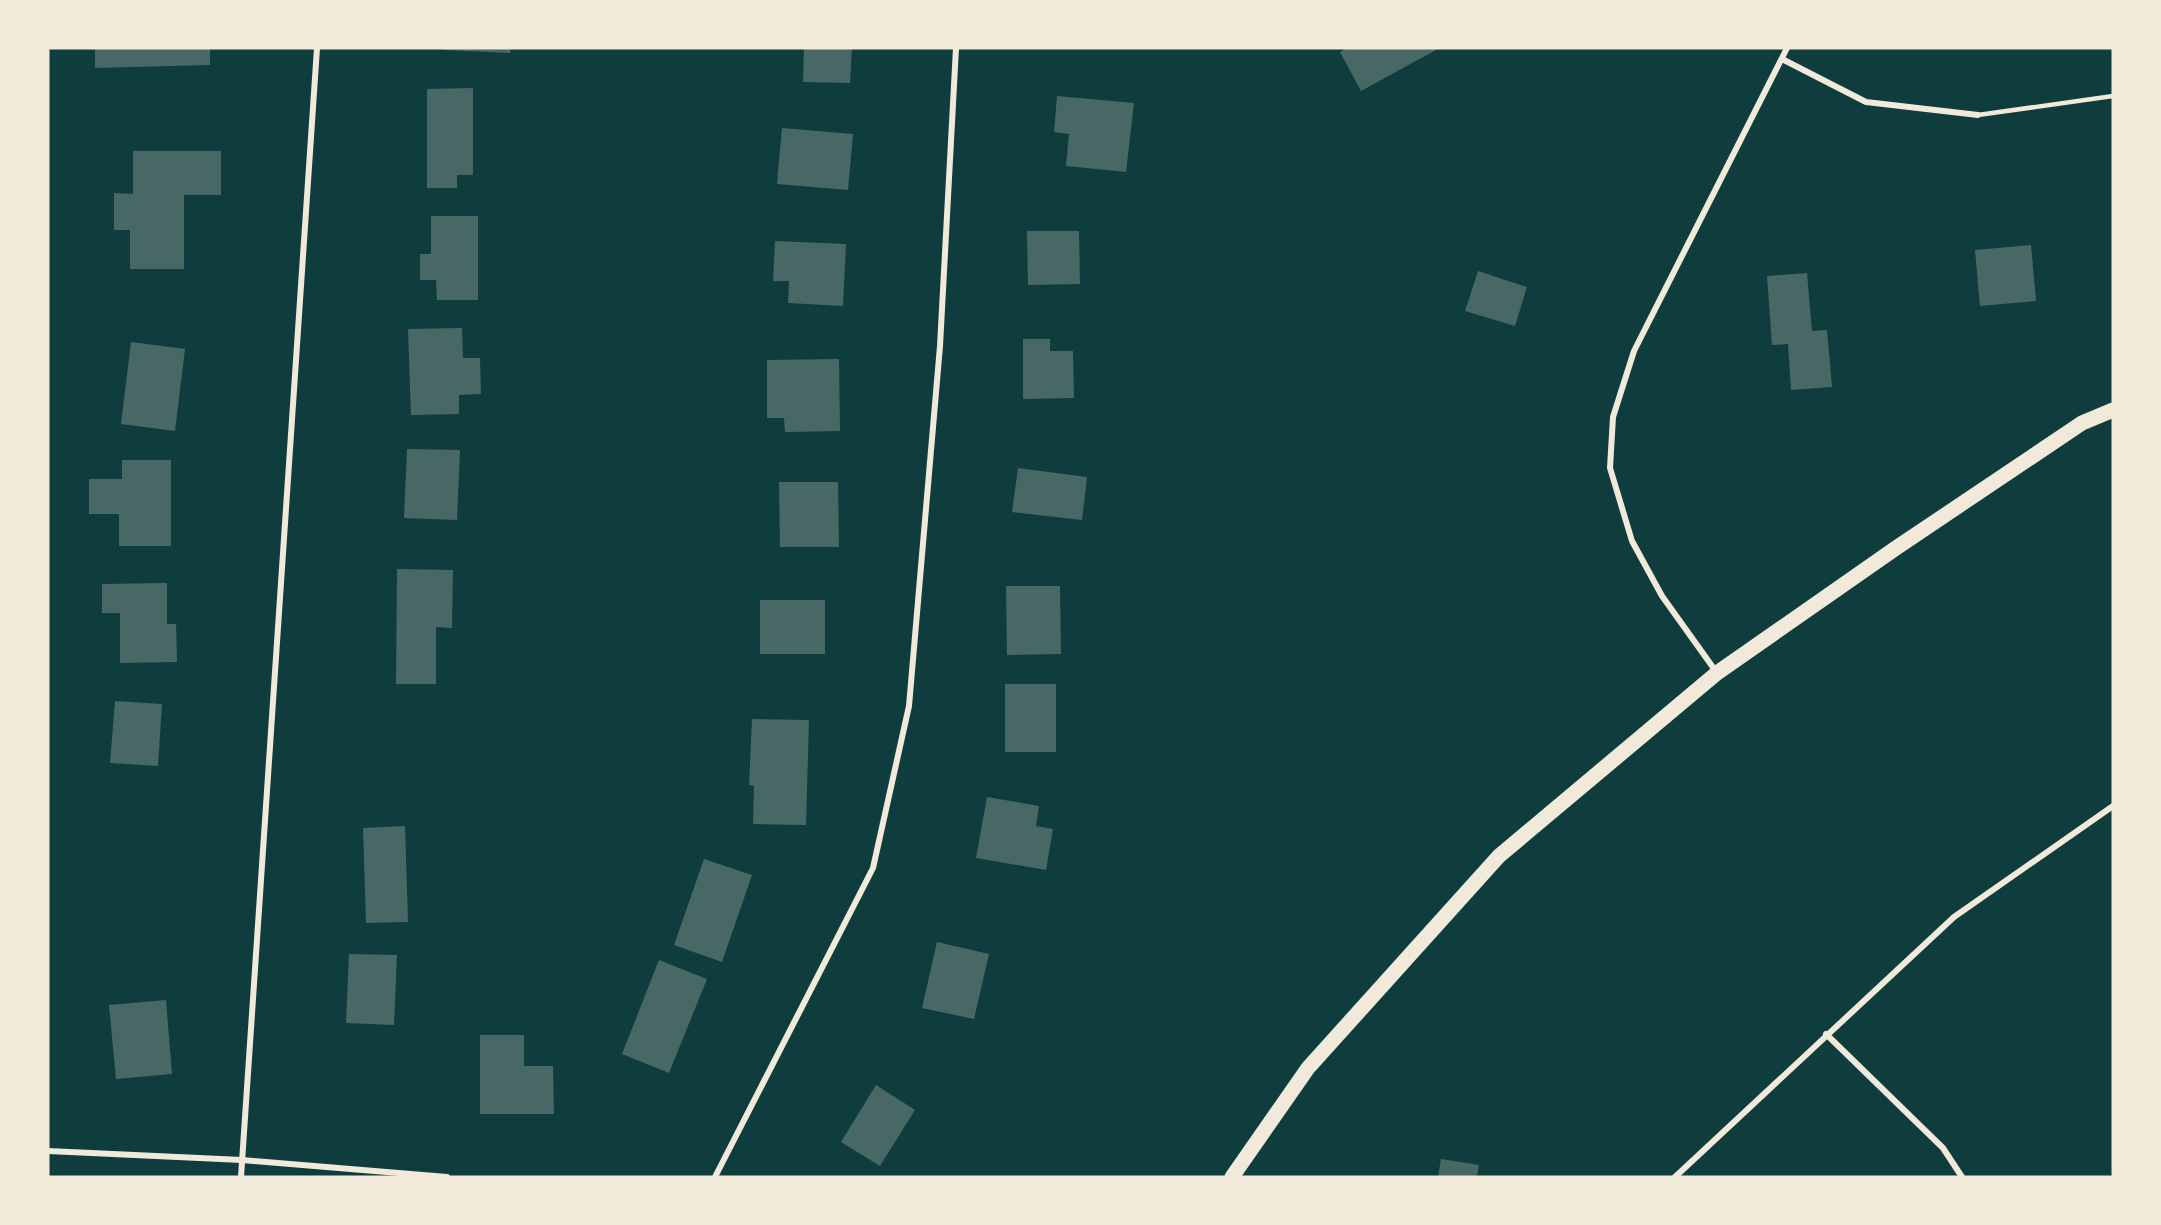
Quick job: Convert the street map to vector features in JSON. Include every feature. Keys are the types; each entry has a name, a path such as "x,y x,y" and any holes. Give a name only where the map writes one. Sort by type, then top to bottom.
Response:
{"main road":[{"path":"1232,1177 1308,1068 1499,856 1717,673 1896,548 2082,423 2113,410"}],"street":[{"path":"241,1177 317,48"},
{"path":"715,1177 873,868 909,706 940,346 956,48"},
{"path":"1717,673 1662,596 1632,541 1610,468 1613,417 1634,351 1787,48"},
{"path":"1782,59 1866,102 1978,115"},
{"path":"1675,1177 1953,917 2113,806"},
{"path":"1826,1034 1943,1148 1962,1177"},
{"path":"48,1151 242,1160 447,1177"}],"lane":[{"path":"1978,115 2113,96"}],"building":[{"path":"95,48 210,48 210,65 95,68"},
{"path":"444,48 511,48 510,53 444,50"},
{"path":"804,48 852,48 850,83 803,82"},
{"path":"1347,48 1435,48 1436,50 1361,91 1340,52"},
{"path":"473,88 473,175 457,175 457,188 427,188 427,89"},
{"path":"1057,96 1134,103 1126,172 1066,166 1069,134 1054,132"},
{"path":"782,128 853,134 848,190 777,184"},
{"path":"133,151 221,151 221,195 184,195 184,269 130,269 130,230 114,230 114,193 133,194"},
{"path":"431,216 478,216 478,300 437,300 436,280 420,280 420,254 431,254"},
{"path":"1027,231 1079,231 1080,284 1028,285"},
{"path":"775,241 846,244 843,306 788,303 789,281 773,281"},
{"path":"2031,245 2036,301 1980,306 1975,250"},
{"path":"1478,271 1527,287 1515,326 1465,311"},
{"path":"1807,273 1812,331 1827,330 1832,387 1791,390 1788,344 1772,345 1767,276"},
{"path":"462,328 463,358 480,358 481,394 459,395 459,414 411,415 408,329"},
{"path":"1023,339 1050,339 1050,351 1073,351 1074,398 1023,399"},
{"path":"131,342 185,349 175,431 121,424"},
{"path":"839,359 840,431 785,432 784,418 767,418 767,360"},
{"path":"407,449 460,450 457,520 404,518"},
{"path":"122,460 171,460 171,546 119,546 119,514 89,514 89,479 122,479"},
{"path":"1018,468 1087,477 1082,520 1012,512"},
{"path":"779,482 838,482 839,547 780,547"},
{"path":"397,569 453,570 452,628 436,627 436,684 396,684"},
{"path":"167,583 167,624 176,624 177,662 120,663 120,613 102,613 102,584"},
{"path":"1006,586 1060,586 1061,654 1007,655"},
{"path":"760,600 825,600 825,654 760,654"},
{"path":"1005,684 1056,684 1056,752 1005,752"},
{"path":"115,701 162,704 158,766 110,763"},
{"path":"752,719 809,720 806,825 753,824 754,786 749,785"},
{"path":"987,797 1039,806 1036,826 1053,829 1046,870 976,858"},
{"path":"405,826 408,922 366,923 363,828"},
{"path":"704,859 752,875 722,962 674,945"},
{"path":"937,942 989,954 974,1019 922,1008"},
{"path":"349,954 397,955 394,1025 346,1023"},
{"path":"659,960 707,979 669,1073 622,1054"},
{"path":"166,1000 172,1074 116,1079 109,1005"},
{"path":"480,1035 524,1035 524,1066 553,1066 554,1114 480,1114"},
{"path":"876,1085 915,1110 880,1166 841,1142"},
{"path":"1441,1159 1479,1165 1477,1177 1438,1177"}]}
